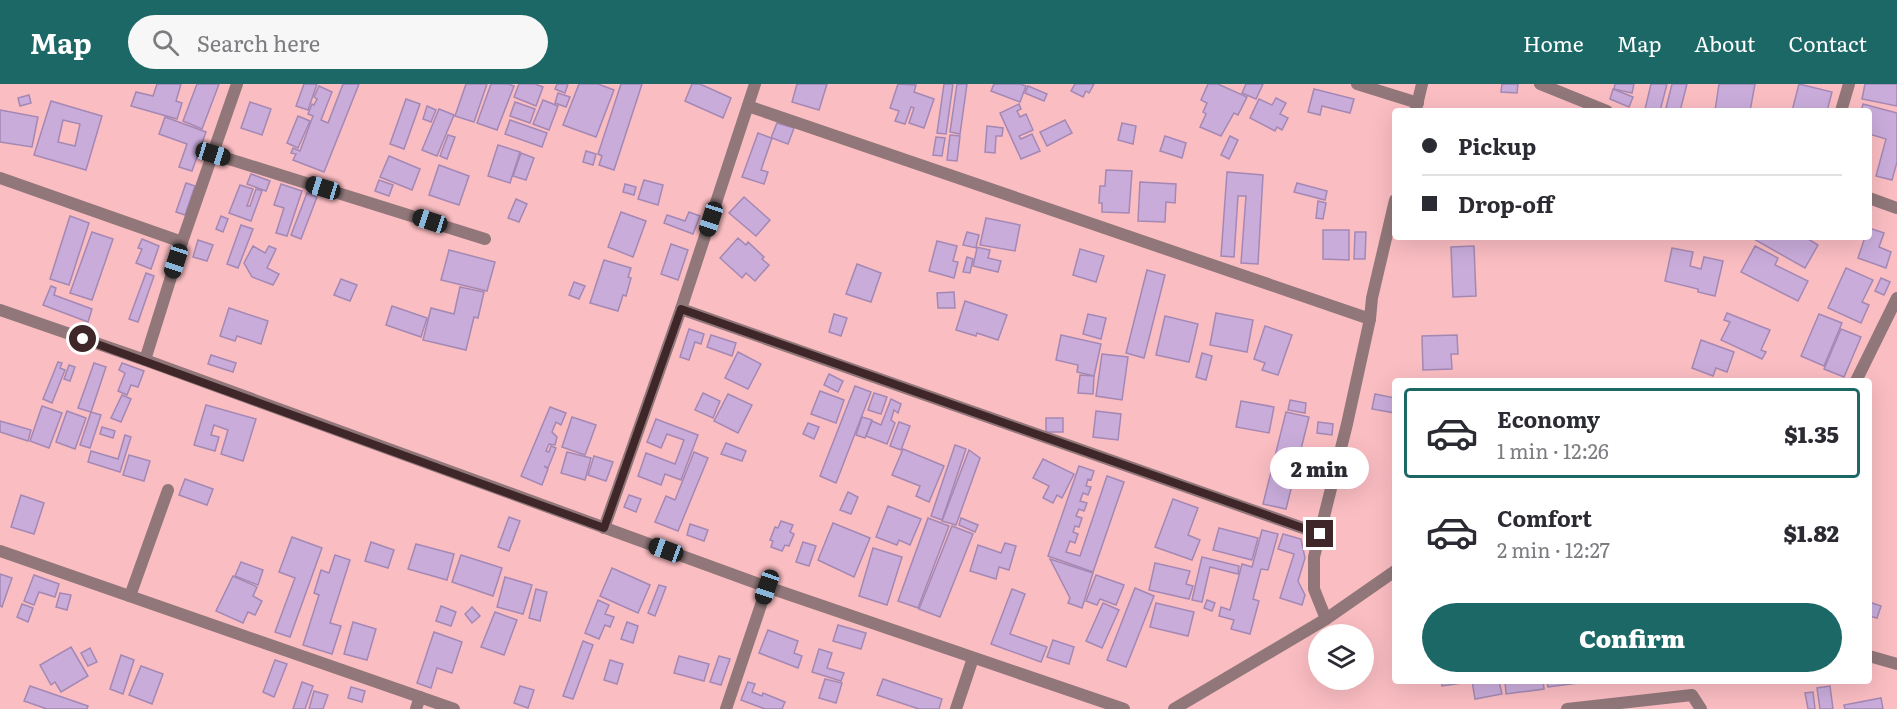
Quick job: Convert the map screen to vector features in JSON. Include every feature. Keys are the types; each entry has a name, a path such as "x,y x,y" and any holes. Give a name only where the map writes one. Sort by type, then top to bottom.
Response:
{"street":[{"path":"145,360 182,242 237,84"},
{"path":"604,528 681,309 755,84"},
{"path":"1357,84 1417,107 1422,84"},
{"path":"1540,84 1600,108"},
{"path":"1842,108 1849,84"},
{"path":"748,106 1370,319"},
{"path":"213,154 485,239"},
{"path":"0,178 182,242"},
{"path":"1872,199 1897,208"},
{"path":"1326,618 1314,588 1314,557 1370,319 1372,298 1392,213"},
{"path":"1857,378 1897,298"},
{"path":"681,309 1320,534"},
{"path":"0,310 145,360 767,587 1124,709"},
{"path":"130,596 168,490"},
{"path":"0,551 130,596 418,703 454,709"},
{"path":"1174,709 1326,618 1392,573"},
{"path":"726,709 767,587"},
{"path":"1872,657 1897,664"},
{"path":"956,709 973,658"},
{"path":"1567,709 1692,694 1701,709"}],"building":[{"path":"157,84 181,84 176,101 182,103 177,119 131,106 136,92 153,96"},
{"path":"197,84 219,84 202,129 183,121"},
{"path":"304,84 317,84 308,110 296,106"},
{"path":"343,84 359,84 324,172 293,160 296,154 291,153 293,148 300,151 313,116 308,114 317,99 314,97 319,86 332,92 321,120 328,123"},
{"path":"466,84 487,84 474,122 455,116"},
{"path":"491,84 514,86 497,130 477,123"},
{"path":"519,84 535,84 543,87 536,106 514,97"},
{"path":"557,84 568,84 565,93 555,89"},
{"path":"579,84 598,84 614,90 596,137 563,125"},
{"path":"621,84 642,84 614,170 599,165 602,156 598,154"},
{"path":"692,84 700,84 731,98 723,118 685,101"},
{"path":"797,84 827,84 819,110 792,102"},
{"path":"898,84 916,85 914,92 934,99 924,128 909,123 914,108 911,107 905,124 895,121 899,111 890,108"},
{"path":"944,84 953,84 946,134 937,133"},
{"path":"957,84 967,84 960,134 950,132"},
{"path":"994,84 1026,86 1020,102 991,91"},
{"path":"1075,84 1094,84 1089,93 1086,91 1083,97 1071,91"},
{"path":"1208,84 1218,84 1247,97 1238,115 1234,113 1221,136 1200,127 1206,114 1203,112 1207,103 1201,100"},
{"path":"1246,84 1263,84 1256,99 1242,93"},
{"path":"1502,84 1518,84 1517,93 1501,92"},
{"path":"1615,84 1634,84 1632,93 1614,89"},
{"path":"1651,84 1667,84 1661,108 1645,108"},
{"path":"1672,84 1687,84 1681,108 1666,108"},
{"path":"1719,84 1755,84 1751,108 1715,108"},
{"path":"1799,84 1832,92 1828,108 1793,108"},
{"path":"1865,84 1897,84 1897,106 1862,99"},
{"path":"1028,86 1047,94 1044,101 1025,93"},
{"path":"1314,89 1354,99 1350,113 1322,106 1320,115 1308,112"},
{"path":"1613,89 1633,97 1629,107 1610,99"},
{"path":"558,93 570,97 566,107 555,103"},
{"path":"29,95 31,103 20,106 18,98"},
{"path":"1276,98 1286,103 1280,114 1288,118 1282,130 1277,127 1275,131 1250,118 1259,99 1272,105"},
{"path":"406,99 420,104 404,149 390,144"},
{"path":"543,100 558,106 549,130 533,124"},
{"path":"51,101 102,116 86,170 34,155","holes":["63,120 80,124 75,146 58,142"]},
{"path":"250,102 271,109 262,135 241,128"},
{"path":"515,102 535,109 530,123 510,116"},
{"path":"1019,104 1021,109 1017,111 1020,117 1026,114 1033,130 1019,136 1021,139 1032,134 1040,151 1021,159 1000,113"},
{"path":"1863,104 1897,113 1897,162 1892,180 1876,176 1886,139 1872,135 1872,108 1862,108"},
{"path":"427,106 436,110 431,122 423,119"},
{"path":"439,109 454,115 437,156 422,150"},
{"path":"0,110 38,117 32,147 0,142"},
{"path":"298,116 310,121 298,148 287,143"},
{"path":"165,117 206,132 192,171 179,167 187,144 159,134"},
{"path":"510,120 547,133 542,147 505,134"},
{"path":"1065,120 1072,133 1047,146 1040,132"},
{"path":"777,123 794,128 788,144 772,138 761,170 768,172 764,184 742,177 758,133 771,138"},
{"path":"1122,123 1136,126 1133,144 1118,140"},
{"path":"987,126 1003,128 1002,136 996,136 995,153 985,152"},
{"path":"448,135 455,137 447,159 440,156"},
{"path":"950,135 960,136 957,161 947,160"},
{"path":"1165,136 1186,143 1182,158 1160,151"},
{"path":"1230,136 1238,140 1229,159 1221,155"},
{"path":"936,137 945,138 942,156 933,155"},
{"path":"498,145 520,152 510,183 488,176"},
{"path":"586,151 596,154 593,165 583,162"},
{"path":"521,153 534,158 526,180 513,176"},
{"path":"389,156 420,169 412,190 380,177"},
{"path":"439,165 469,176 459,205 429,195"},
{"path":"1106,170 1132,171 1129,213 1102,212 1102,203 1099,203 1100,186 1105,186"},
{"path":"1227,172 1263,175 1258,264 1241,263 1246,196 1238,196 1234,257 1221,256"},
{"path":"251,174 270,181 266,191 247,184"},
{"path":"379,180 393,185 389,196 375,191"},
{"path":"644,180 663,185 658,205 638,199"},
{"path":"1140,182 1176,184 1175,203 1166,202 1165,222 1138,221"},
{"path":"186,183 195,186 185,215 176,212"},
{"path":"1297,183 1327,191 1325,200 1294,192"},
{"path":"281,184 302,191 287,236 276,233 284,208 274,205"},
{"path":"625,184 636,187 634,195 623,192"},
{"path":"240,185 253,189 247,206 250,206 256,189 262,191 251,221 229,213"},
{"path":"307,193 317,197 301,239 291,235"},
{"path":"744,197 770,220 756,236 729,213"},
{"path":"516,199 527,204 519,222 508,218"},
{"path":"1318,201 1326,203 1323,219 1316,218"},
{"path":"621,212 646,221 633,257 608,247"},
{"path":"689,212 700,216 693,234 664,223 667,215 685,221"},
{"path":"70,216 89,223 69,285 50,279"},
{"path":"221,216 228,219 223,232 216,229"},
{"path":"986,218 1020,225 1015,251 980,245"},
{"path":"241,225 253,229 238,268 227,264"},
{"path":"1872,229 1884,233 1879,247 1891,252 1886,268 1858,258 1864,240 1872,240"},
{"path":"1323,230 1349,230 1349,260 1323,259"},
{"path":"92,232 113,239 92,300 70,293"},
{"path":"967,232 979,235 976,247 990,250 988,258 1001,261 998,272 973,266 977,248 963,245"},
{"path":"1355,232 1366,232 1365,259 1354,259"},
{"path":"738,238 746,245 748,242 769,265 755,281 746,273 742,278 720,258"},
{"path":"142,239 159,246 151,269 136,263 142,249 138,248"},
{"path":"198,240 213,245 207,261 193,257"},
{"path":"1756,240 1810,240 1818,245 1805,268"},
{"path":"937,241 957,246 953,261 958,262 954,278 929,271"},
{"path":"671,244 688,250 678,280 661,274"},
{"path":"253,246 265,253 269,246 276,249 267,268 279,274 273,285 252,277 244,263"},
{"path":"1474,246 1476,296 1453,297 1451,247"},
{"path":"1755,246 1778,258 1775,265 1808,281 1798,301 1741,272"},
{"path":"1672,248 1693,252 1690,266 1701,269 1704,257 1723,261 1715,296 1698,292 1698,289 1665,281"},
{"path":"1080,249 1104,256 1096,282 1073,275"},
{"path":"449,250 495,262 487,291 441,280"},
{"path":"967,257 973,259 970,273 963,272"},
{"path":"604,260 631,268 626,296 623,295 618,311 590,303"},
{"path":"857,264 881,273 871,302 846,294"},
{"path":"1846,268 1873,280 1862,302 1869,305 1861,323 1828,308"},
{"path":"1147,270 1165,275 1144,358 1126,353"},
{"path":"146,273 154,276 138,322 129,319"},
{"path":"1881,278 1890,282 1884,295 1875,291"},
{"path":"341,279 357,285 350,301 334,295"},
{"path":"574,282 585,286 579,299 569,295"},
{"path":"51,286 56,288 54,295 92,309 88,322 43,305"},
{"path":"460,287 484,292 478,318 474,317 466,350 423,340 431,308 454,314"},
{"path":"954,292 955,308 938,308 937,293"},
{"path":"965,301 1007,315 998,340 977,333 976,336 956,330"},
{"path":"392,306 427,318 421,337 386,325"},
{"path":"229,308 268,321 261,344 237,336 235,341 220,336"},
{"path":"1216,313 1253,320 1247,352 1210,345"},
{"path":"1727,313 1770,330 1761,350 1766,352 1762,359 1721,340 1730,322 1724,320"},
{"path":"834,314 847,318 841,336 829,332"},
{"path":"1088,314 1106,318 1101,339 1083,334"},
{"path":"1819,314 1842,323 1824,366 1801,356"},
{"path":"1165,316 1198,324 1189,362 1156,355"},
{"path":"1265,326 1292,335 1278,375 1262,370 1265,363 1254,359"},
{"path":"689,329 704,334 701,344 695,342 689,360 680,357"},
{"path":"1841,329 1861,337 1844,377 1824,369"},
{"path":"711,335 736,343 732,356 707,347"},
{"path":"1061,335 1101,344 1094,376 1077,372 1078,365 1056,360"},
{"path":"1457,335 1458,354 1451,354 1452,369 1423,370 1422,336"},
{"path":"1701,340 1734,352 1727,372 1716,368 1713,376 1692,368"},
{"path":"738,352 761,364 748,389 725,378"},
{"path":"1202,353 1212,356 1206,380 1196,377"},
{"path":"1102,354 1128,357 1122,400 1096,396"},
{"path":"211,355 236,363 233,372 208,364"},
{"path":"58,362 62,363 60,368 65,370 52,403 43,399"},
{"path":"94,363 106,367 91,412 78,408"},
{"path":"122,363 144,371 138,387 131,385 127,395 118,391 125,373 119,370"},
{"path":"69,365 75,367 70,381 64,379"},
{"path":"829,374 843,381 838,392 824,385"},
{"path":"1080,375 1094,376 1093,394 1078,393"},
{"path":"855,386 871,392 836,483 820,476"},
{"path":"820,391 844,400 836,423 811,414"},
{"path":"703,393 720,401 713,418 695,410"},
{"path":"874,393 887,397 881,414 868,410"},
{"path":"728,394 752,405 738,433 714,421"},
{"path":"1375,394 1392,397 1392,412 1372,409"},
{"path":"122,395 131,399 121,422 111,418"},
{"path":"891,399 901,404 898,413 894,410 891,420 895,423 887,444 866,436 872,421 881,425"},
{"path":"1290,400 1306,403 1305,413 1288,410"},
{"path":"1241,401 1274,407 1269,433 1236,427"},
{"path":"206,405 256,419 243,461 221,454 228,430 214,425 211,435 219,437 215,451 194,445"},
{"path":"42,406 62,413 49,448 30,441"},
{"path":"550,407 566,413 561,425 556,422 552,432 557,437 555,445 549,444 546,451 549,452 551,446 556,448 548,468 544,466 548,469 542,485 521,476"},
{"path":"67,411 86,418 75,449 56,442"},
{"path":"1096,411 1121,414 1118,440 1093,437"},
{"path":"91,412 101,415 90,448 80,445"},
{"path":"1286,412 1309,417 1286,509 1263,504"},
{"path":"572,417 596,425 585,455 562,447"},
{"path":"862,417 872,420 865,438 856,435"},
{"path":"1046,418 1063,418 1063,432 1046,432"},
{"path":"656,419 698,435 681,480 665,474 661,485 638,476 646,453 675,464 684,440 667,434 661,448 647,442"},
{"path":"0,421 31,430 28,441 0,432"},
{"path":"899,422 910,426 901,450 890,446"},
{"path":"1318,422 1333,424 1332,435 1317,433"},
{"path":"808,423 819,427 814,439 803,434"},
{"path":"102,427 115,431 113,438 100,434"},
{"path":"125,435 131,437 120,472 88,462 91,451 118,459"},
{"path":"726,443 746,451 742,461 721,454"},
{"path":"955,445 966,449 942,520 931,516"},
{"path":"903,449 944,466 929,502 916,496 920,486 892,475"},
{"path":"969,450 980,458 956,525 942,521"},
{"path":"567,452 591,458 585,480 561,473"},
{"path":"694,452 708,458 678,531 655,522 666,496 675,500"},
{"path":"129,455 150,461 144,481 123,475"},
{"path":"594,456 613,462 606,481 588,475"},
{"path":"1043,459 1074,474 1062,498 1057,495 1053,503 1043,498 1049,486 1033,478"},
{"path":"1079,466 1094,471 1086,486 1091,487 1088,495 1083,493 1080,501 1087,503 1084,511 1079,509 1076,516 1082,518 1079,527 1075,526 1073,532 1078,534 1075,543 1070,541 1066,552 1080,556 1107,476 1124,482 1093,572 1048,556"},
{"path":"185,479 213,489 207,505 179,495"},
{"path":"848,492 858,497 851,514 840,510"},
{"path":"21,495 44,503 34,534 11,527"},
{"path":"629,495 641,499 636,512 624,507"},
{"path":"1173,499 1198,508 1188,535 1200,540 1192,560 1155,547"},
{"path":"888,506 921,519 910,545 899,540 897,545 876,537"},
{"path":"509,517 520,521 509,551 498,547"},
{"path":"928,518 949,526 918,608 898,601"},
{"path":"961,518 978,525 975,532 959,525"},
{"path":"781,521 793,525 790,532 794,534 789,546 785,545 782,551 771,547 773,541 770,540 775,527 778,528"},
{"path":"833,523 870,538 854,577 818,560"},
{"path":"690,524 708,530 704,541 687,535"},
{"path":"952,526 973,534 940,617 919,609"},
{"path":"1219,528 1258,538 1252,560 1213,550"},
{"path":"1262,530 1278,534 1268,570 1261,569 1253,599 1259,601 1250,634 1231,629 1234,620 1219,616 1221,607 1230,610 1242,564 1252,567"},
{"path":"1283,534 1301,539 1305,558 1298,581 1305,595 1302,605 1280,598 1294,554 1278,549"},
{"path":"292,537 322,548 290,637 275,632 295,578 279,572"},
{"path":"371,542 394,550 388,568 365,561"},
{"path":"803,542 816,546 809,566 796,562"},
{"path":"1005,543 1016,546 1009,570 999,567 996,579 970,571 978,545 1001,553"},
{"path":"416,544 454,554 447,580 408,569"},
{"path":"873,548 902,557 887,605 859,596"},
{"path":"335,555 350,560 330,623 341,626 332,654 303,645 319,595 314,593 321,570 329,573"},
{"path":"461,555 502,568 493,596 452,582"},
{"path":"1202,557 1239,566 1238,574 1210,567 1202,602 1192,600"},
{"path":"1050,559 1093,573 1082,608 1068,603 1070,598"},
{"path":"241,562 263,570 258,585 235,576"},
{"path":"1155,563 1190,571 1186,584 1193,586 1189,599 1149,590"},
{"path":"612,568 650,585 638,613 600,596"},
{"path":"0,574 12,578 2,607 0,606"},
{"path":"34,575 59,584 55,597 39,592 34,605 24,601"},
{"path":"1096,575 1124,585 1116,605 1100,599 1097,605 1086,601"},
{"path":"233,576 257,587 253,596 262,601 255,615 248,612 243,623 216,611"},
{"path":"505,577 532,585 523,614 497,607"},
{"path":"659,585 666,587 655,616 648,613"},
{"path":"1135,588 1154,596 1126,667 1107,660"},
{"path":"536,589 547,592 540,621 529,618"},
{"path":"1012,589 1025,594 1010,634 1047,647 1041,662 991,644"},
{"path":"60,593 71,595 67,610 56,607"},
{"path":"598,600 609,605 605,614 614,617 610,627 605,625 599,639 585,633"},
{"path":"1207,600 1215,603 1212,611 1204,608"},
{"path":"1103,603 1119,610 1102,648 1086,641"},
{"path":"1156,603 1194,612 1188,636 1150,627"},
{"path":"1872,603 1881,606 1877,618 1872,617"},
{"path":"22,604 33,608 28,622 17,617"},
{"path":"441,606 456,612 451,626 436,621"},
{"path":"472,607 480,616 472,623 465,614"},
{"path":"495,612 517,620 504,655 481,647"},
{"path":"353,622 376,629 367,660 344,654"},
{"path":"627,622 638,626 633,643 621,639"},
{"path":"838,625 866,633 861,649 833,641"},
{"path":"768,630 798,641 794,653 802,656 798,668 759,653"},
{"path":"434,632 462,642 452,673 437,668 431,688 417,683"},
{"path":"1053,640 1074,647 1069,664 1047,657"},
{"path":"583,641 593,645 573,699 563,696"},
{"path":"71,647 88,676 61,692 55,682 51,685 40,665"},
{"path":"90,648 97,662 88,666 81,653"},
{"path":"819,649 832,653 827,668 844,673 841,681 812,672"},
{"path":"121,655 134,660 123,694 110,689"},
{"path":"679,656 709,664 704,681 674,673"},
{"path":"719,656 730,659 721,685 710,682"},
{"path":"275,660 287,664 274,697 263,692"},
{"path":"610,660 623,664 617,684 604,680"},
{"path":"141,666 163,674 152,704 129,695"},
{"path":"825,679 842,683 836,703 819,698"},
{"path":"883,679 942,699 939,709 919,709 877,695"},
{"path":"302,682 313,686 305,709 293,709"},
{"path":"748,682 755,684 752,692 762,696 763,693 785,702 782,709 765,709 741,700"},
{"path":"1472,684 1500,684 1502,694 1475,699"},
{"path":"1505,684 1543,684 1544,689 1506,694"},
{"path":"1548,684 1571,684 1548,687"},
{"path":"30,686 88,706 87,709 47,709 24,701"},
{"path":"520,686 534,690 528,708 514,703"},
{"path":"1830,686 1833,709 1820,709 1817,688"},
{"path":"351,687 365,691 362,702 348,698"},
{"path":"314,691 328,695 323,709 309,709"},
{"path":"1813,692 1815,709 1808,709 1805,693"},
{"path":"1881,698 1883,709 1845,709 1844,705"}],"route":[{"path":"83,339 604,528 681,309 1320,534"}]}
